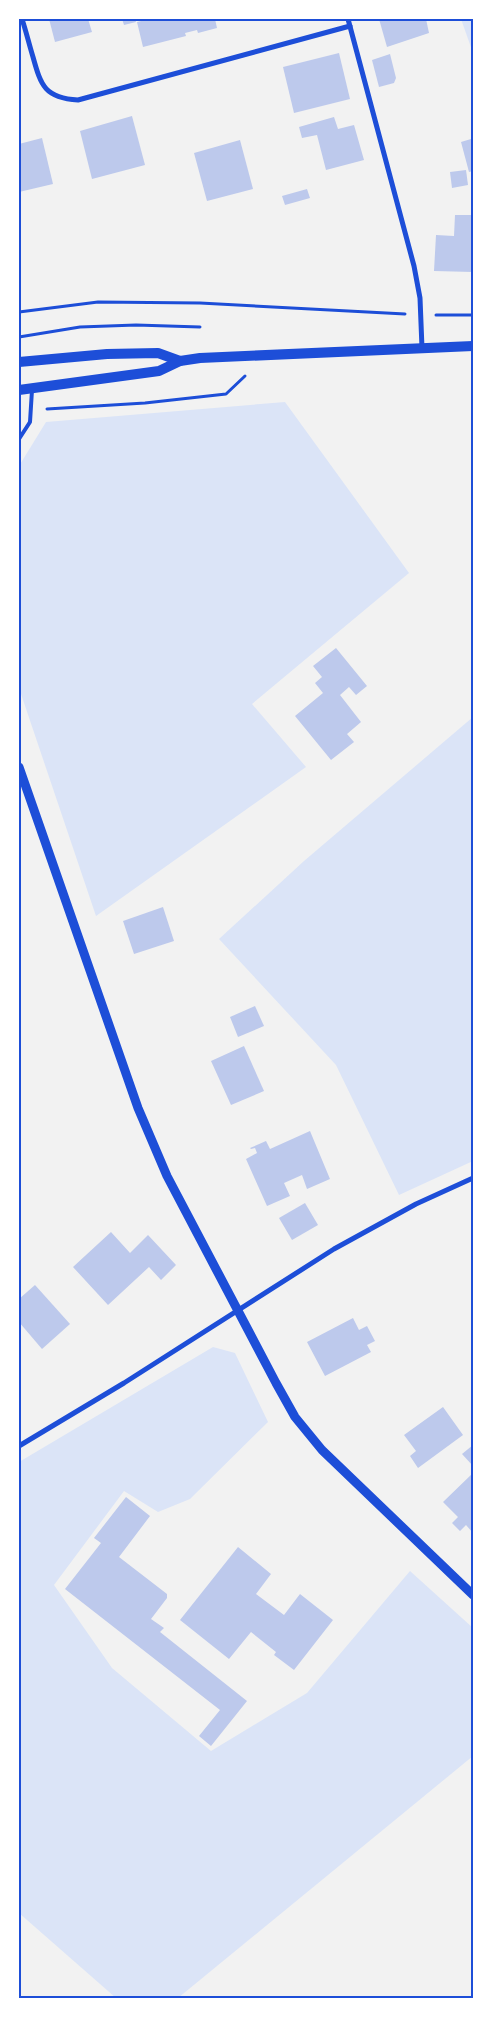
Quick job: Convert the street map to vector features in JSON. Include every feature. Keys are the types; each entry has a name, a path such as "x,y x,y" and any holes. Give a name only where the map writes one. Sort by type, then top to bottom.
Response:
{"main road":[{"path":"19,390 159,371 180,361 200,358 473,346"},
{"path":"19,362 107,354 158,354 180,361"}],"street":[{"path":"22,19 39,80 49,92 63,99 78,100 350,26"},
{"path":"348,19 414,266 420,298 422,348"},
{"path":"19,767 138,1108 167,1176 295,1417 322,1450 473,1596"},
{"path":"19,1446 124,1383 334,1249 416,1204 473,1178"}],"lane":[{"path":"19,439 30,422 32,388"}],"path":[{"path":"19,312 98,302 200,303 473,315"},
{"path":"19,337 80,327 136,325 200,327"},
{"path":"32,410 145,403 226,394 265,356"}],"shaded area":[{"path":"461,19 473,19 473,53"},
{"path":"285,402 409,573 252,704 306,767 96,916 19,688 19,466 46,422"},
{"path":"473,717 473,1161 399,1195 336,1065 219,939 304,861"},
{"path":"213,1347 235,1353 268,1422 190,1499 158,1512 124,1491 54,1585 112,1668 211,1751 307,1693 410,1571 473,1628 473,1756 178,1998 116,1998 19,1913 19,1462"}],"building":[{"path":"49,19 88,19 92,32 55,42"},
{"path":"122,19 135,19 136,22 124,25"},
{"path":"149,19 215,19 217,28 198,33 197,30 185,33 186,36 143,47 137,22"},
{"path":"379,19 426,19 429,33 387,47"},
{"path":"339,53 350,99 294,113 283,67"},
{"path":"390,54 396,78 394,83 379,87 372,60"},
{"path":"132,116 145,165 92,179 80,131"},
{"path":"334,117 338,129 354,125 364,160 326,170 317,135 302,138 299,127"},
{"path":"42,138 53,184 19,192 19,144"},
{"path":"471,139 473,145 473,171 469,172 461,142"},
{"path":"240,140 253,189 207,201 194,153"},
{"path":"466,170 468,185 452,188 450,172"},
{"path":"307,189 310,198 285,205 282,196"},
{"path":"455,215 473,215 473,272 434,271 436,235 454,236"},
{"path":"336,648 367,686 356,695 349,687 340,695 361,722 347,734 354,742 331,760 295,716 323,693 315,683 322,677 313,666"},
{"path":"163,907 174,941 134,954 123,921"},
{"path":"255,1006 264,1026 238,1037 230,1017"},
{"path":"244,1046 264,1091 231,1105 211,1061"},
{"path":"310,1131 330,1179 307,1189 302,1175 284,1183 290,1196 267,1206 246,1159 257,1153 255,1148 250,1148 266,1141 270,1149"},
{"path":"305,1203 318,1225 292,1240 279,1218"},
{"path":"111,1232 130,1253 148,1235 176,1265 161,1280 149,1267 108,1305 73,1267"},
{"path":"35,1285 70,1324 42,1349 19,1322 19,1299"},
{"path":"353,1318 359,1330 367,1326 375,1341 367,1345 371,1352 325,1376 307,1342"},
{"path":"443,1407 463,1435 418,1468 410,1456 416,1451 404,1435"},
{"path":"473,1445 473,1466 462,1454"},
{"path":"473,1473 473,1533 466,1525 460,1531 452,1523 458,1517 443,1502"},
{"path":"126,1497 150,1516 119,1557 167,1594 167,1598 151,1619 164,1628 160,1632 247,1701 211,1746 199,1736 220,1710 65,1589 101,1543 94,1538"},
{"path":"238,1547 271,1574 256,1594 284,1615 300,1594 333,1620 294,1670 274,1655 276,1652 251,1632 229,1659 180,1620"}]}
